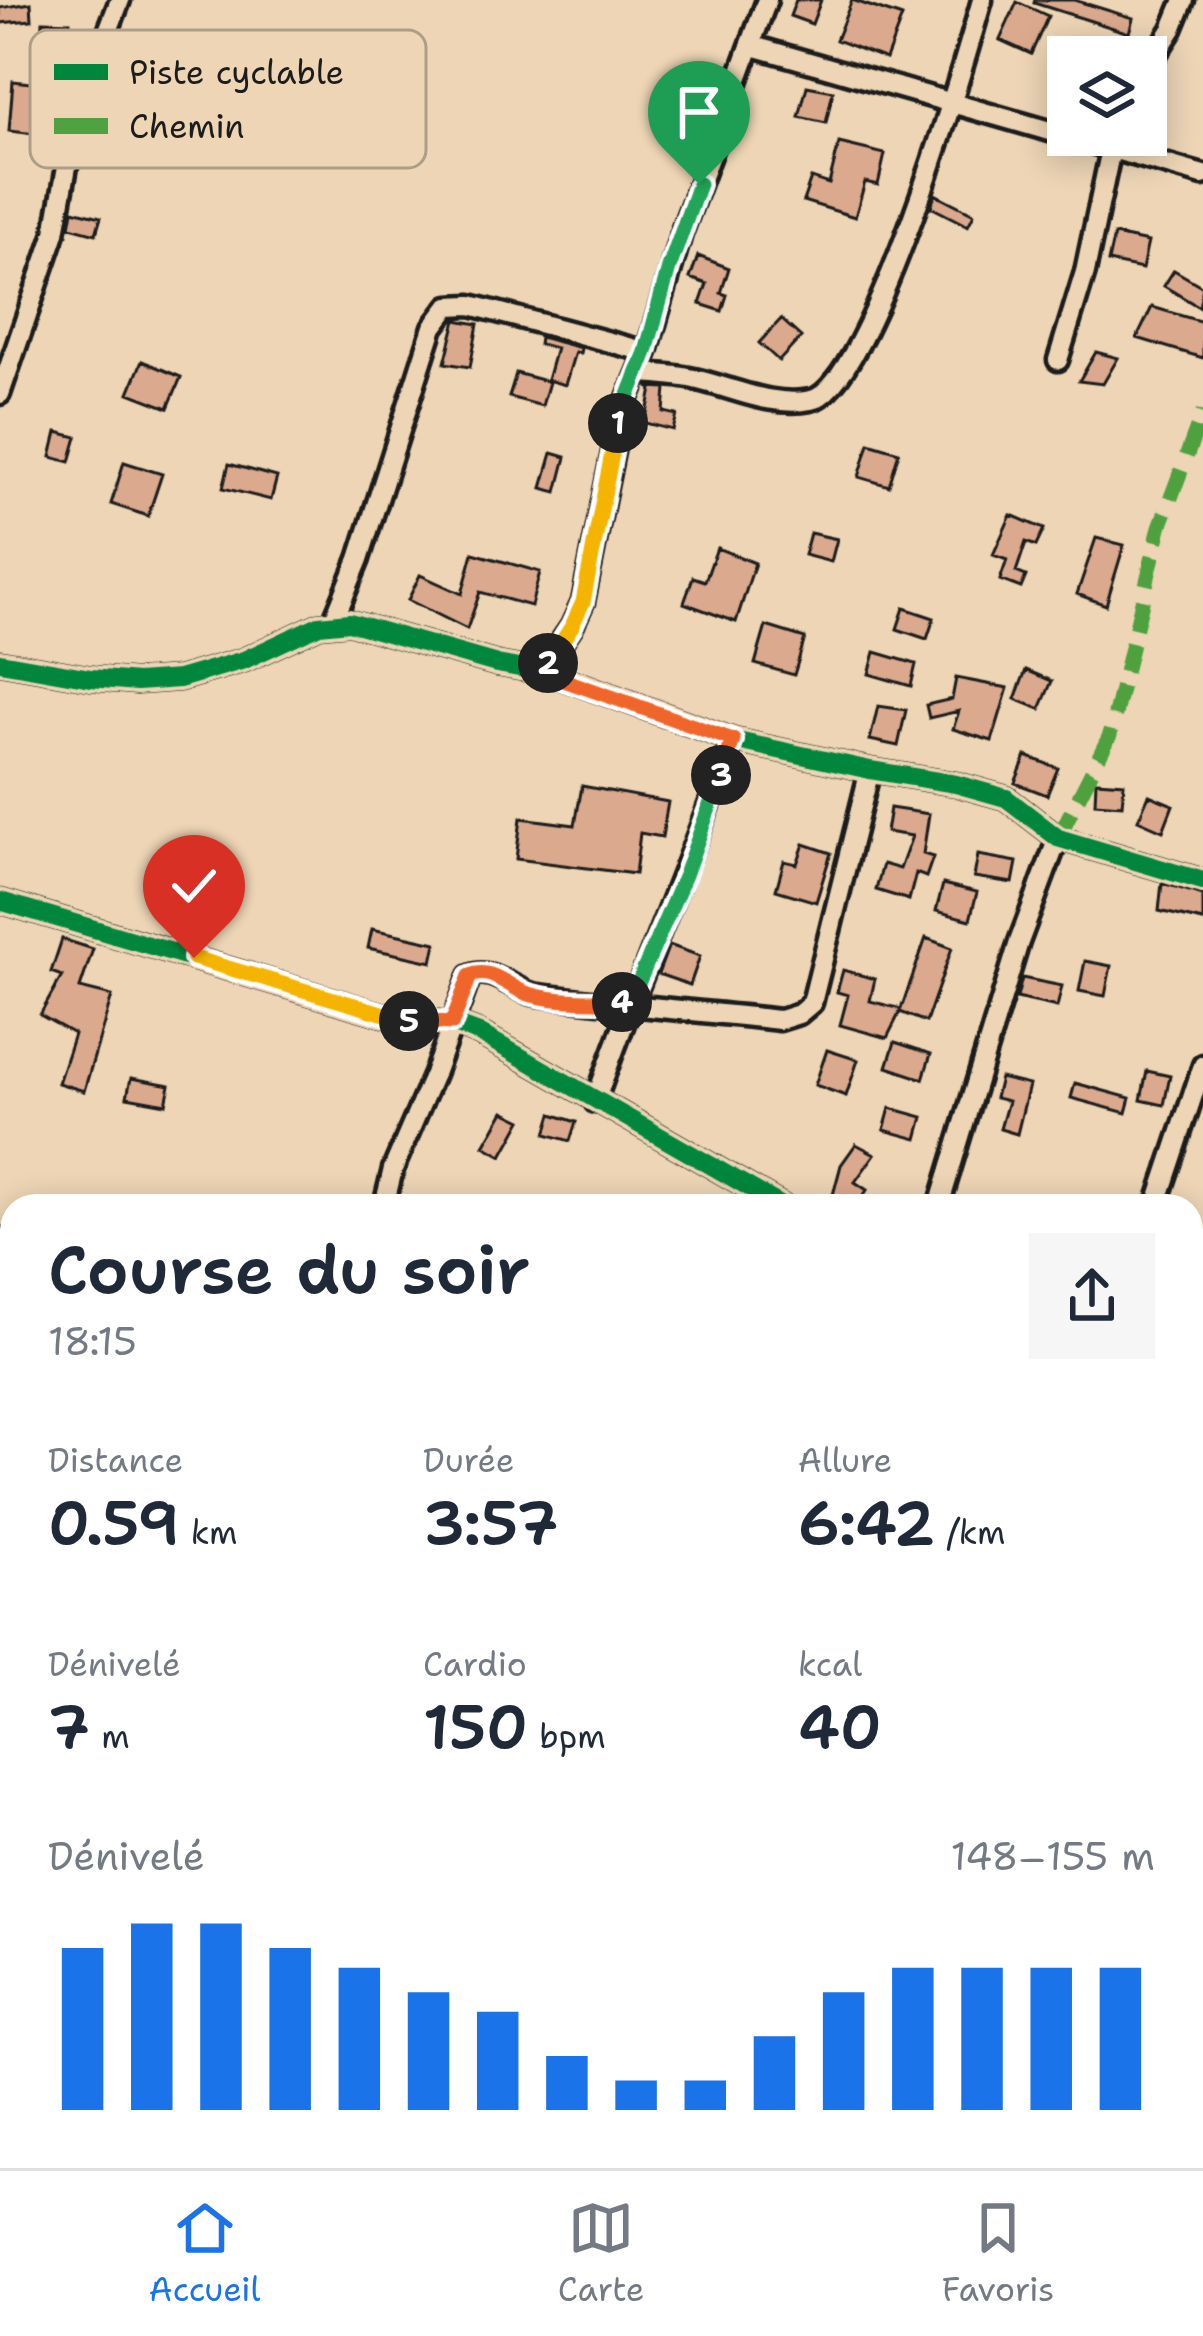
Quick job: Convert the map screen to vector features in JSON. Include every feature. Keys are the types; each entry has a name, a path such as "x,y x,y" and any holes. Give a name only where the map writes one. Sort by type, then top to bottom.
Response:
{"street":[{"path":"108,30 120,0"},
{"path":"541,672 583,602 620,417 646,352 680,234 767,0"},
{"path":"639,373 697,380 776,400 812,400 838,383 870,322 953,105 982,0"},
{"path":"1167,37 1184,0"},
{"path":"753,46 818,61 953,105 1047,127"},
{"path":"1058,360 1085,272 1109,156"},
{"path":"1149,156 1203,176"},
{"path":"0,394 56,233 67,168"},
{"path":"333,622 359,560 433,327 449,306 471,305 646,352"},
{"path":"0,662 91,678 179,679 244,660 333,622 364,626 541,672 733,740 1006,798 1058,838 1203,881"},
{"path":"595,1102 733,740"},
{"path":"387,1194 398,1155 470,976 477,972 530,994 780,1020 799,1014 812,1003 870,770"},
{"path":"943,1194 1004,986 1058,838"},
{"path":"0,901 397,1019 452,1023 478,1033 760,1194"},
{"path":"1160,1194 1203,1064"}],"building":[{"path":"796,0 821,0 812,24 790,16"},
{"path":"852,0 902,17 886,59 836,40"},
{"path":"1035,0 1074,0 1133,18 1129,33"},
{"path":"1017,2 1048,16 1031,54 1000,40"},
{"path":"31,3 32,20 0,23 0,8"},
{"path":"43,21 70,22 70,30 43,30"},
{"path":"13,81 30,83 30,133 9,131"},
{"path":"807,86 833,91 826,123 799,117"},
{"path":"839,143 885,154 878,185 865,182 855,217 803,201 811,178 829,184"},
{"path":"935,194 974,214 968,226 931,207"},
{"path":"73,210 101,217 96,234 70,227"},
{"path":"1114,235 1148,242 1142,269 1108,262"},
{"path":"698,256 729,268 721,293 727,295 722,311 700,304 707,284 690,278"},
{"path":"1174,270 1203,287 1199,307 1164,286"},
{"path":"1152,307 1203,322 1203,358 1137,338"},
{"path":"781,319 801,337 779,361 759,343"},
{"path":"456,320 478,324 470,367 445,363"},
{"path":"540,337 581,348 580,353 575,352 565,385 547,380 556,348 539,344"},
{"path":"1096,352 1118,358 1103,384 1079,381"},
{"path":"142,361 181,377 168,408 129,393"},
{"path":"516,373 549,382 542,406 509,397"},
{"path":"648,387 666,388 664,412 677,415 673,430 645,423 652,389"},
{"path":"57,432 77,437 70,462 51,457"},
{"path":"869,443 899,452 889,486 859,477"},
{"path":"552,453 566,457 557,492 542,488"},
{"path":"124,462 162,474 148,516 111,504"},
{"path":"229,464 277,477 271,500 223,488"},
{"path":"1011,515 1044,529 1036,546 1026,542 1016,572 1026,576 1021,588 1000,580 1007,560 993,555"},
{"path":"810,533 837,539 831,562 804,555"},
{"path":"1096,538 1124,545 1106,605 1077,594"},
{"path":"717,548 755,563 736,622 684,603 693,577 705,581"},
{"path":"473,553 540,572 531,606 480,592 467,629 408,600 420,575 462,594"},
{"path":"904,608 934,618 927,639 897,629"},
{"path":"766,626 805,638 794,675 755,664"},
{"path":"875,652 916,664 911,686 869,674"},
{"path":"1026,670 1052,681 1040,709 1015,699"},
{"path":"956,678 1008,688 992,741 953,729 959,711 929,718 926,705 952,699"},
{"path":"878,706 906,710 898,746 870,740"},
{"path":"1026,756 1058,768 1047,795 1015,783"},
{"path":"1096,781 1124,783 1122,805 1095,803"},
{"path":"582,786 668,802 662,837 640,833 635,874 516,859 521,818 575,825"},
{"path":"1149,795 1173,805 1163,831 1138,820"},
{"path":"890,808 929,814 923,854 933,857 926,877 916,873 909,900 876,890 883,864 900,869 912,836 886,832"},
{"path":"804,844 831,853 816,902 776,890 784,861 797,864"},
{"path":"978,855 1017,862 1013,883 974,877"},
{"path":"1162,883 1203,895 1203,921 1159,911"},
{"path":"943,884 977,892 970,920 936,911"},
{"path":"372,929 436,943 432,962 368,948"},
{"path":"926,938 952,948 926,1022 900,1012 887,1038 840,1025 848,995 837,992 843,970 875,979 870,1001 901,1009"},
{"path":"62,939 93,949 80,988 112,996 84,1091 58,1083 74,1034 40,1015 62,976 51,972"},
{"path":"669,945 700,956 690,985 658,974"},
{"path":"1085,961 1111,966 1105,996 1079,991"},
{"path":"1022,978 1062,986 1057,1007 1017,998"},
{"path":"895,1042 931,1054 923,1079 887,1067"},
{"path":"827,1050 858,1060 846,1096 815,1085"},
{"path":"1147,1071 1170,1076 1164,1105 1141,1100"},
{"path":"131,1078 170,1085 166,1104 127,1097"},
{"path":"1000,1078 1029,1085 1017,1134 1000,1129 1008,1101 995,1098"},
{"path":"1075,1083 1130,1098 1126,1113 1071,1098"},
{"path":"890,1108 923,1117 917,1139 884,1130"},
{"path":"504,1111 522,1120 502,1156 484,1146"},
{"path":"552,1114 576,1122 570,1141 546,1134"},
{"path":"856,1144 875,1154 855,1182 867,1190 864,1194 833,1194 841,1165"}],"marked path":[{"path":"1058,838 1110,735 1160,527 1203,412"}],"cycle path":[{"path":"0,662 91,678 179,679 244,660 319,625 349,622 497,664 552,674 733,740 1006,798 1058,838 1203,881"},
{"path":"0,901 397,1019 452,1023 479,1033 761,1194"}],"route":[{"path":"194,958 416,1022 452,1023 470,976 477,972 530,994 630,1002 685,875 733,740 541,672 583,602 620,417 639,373 699,184"}]}
